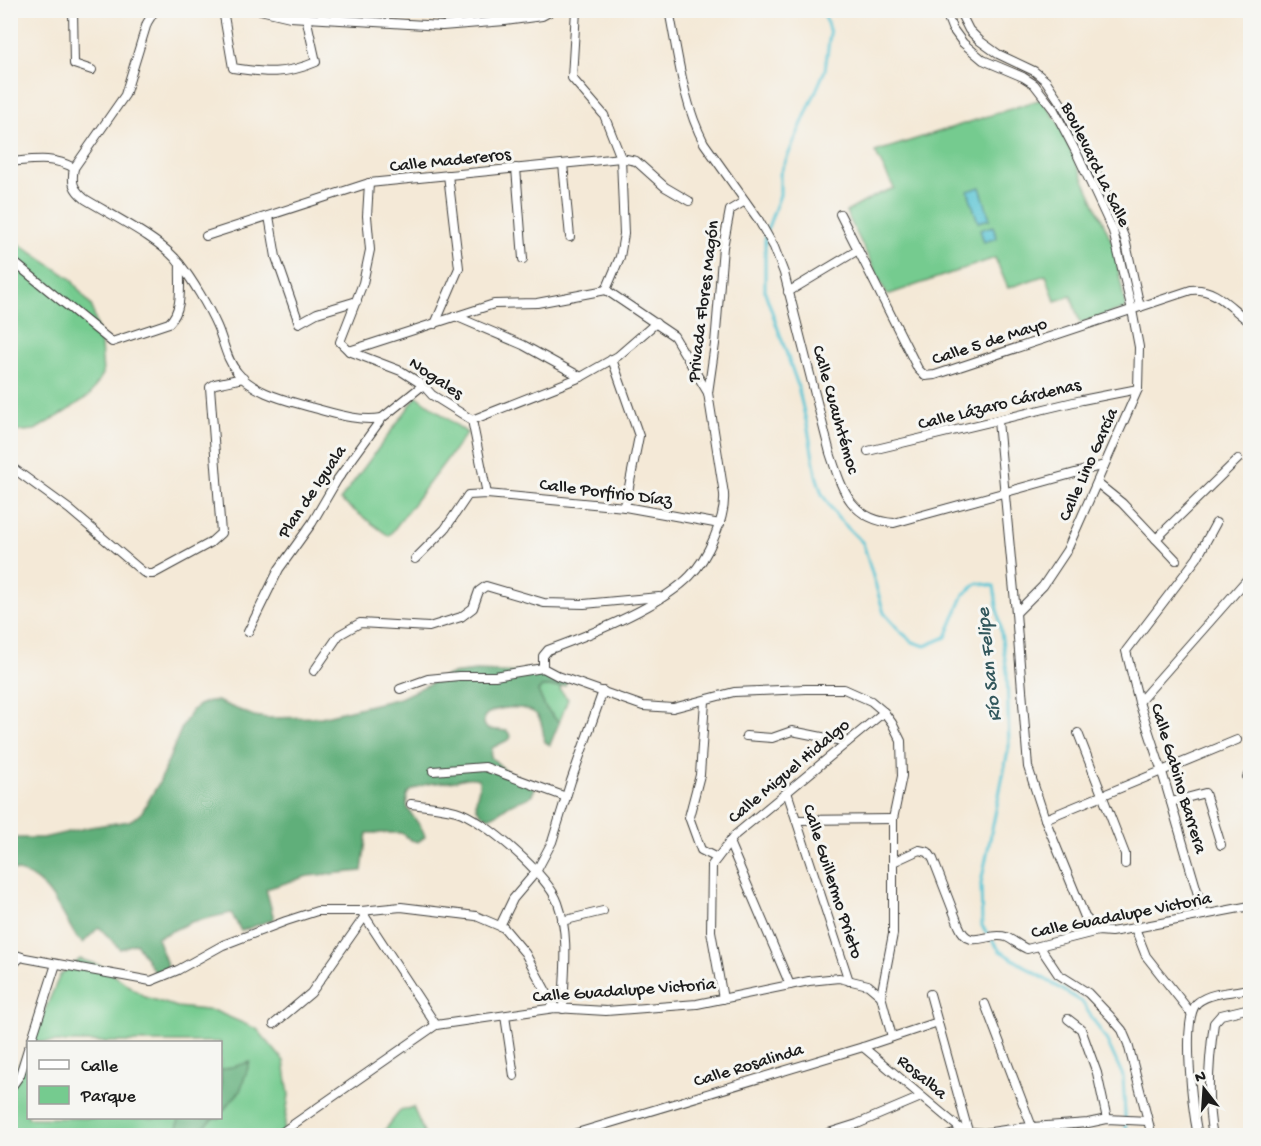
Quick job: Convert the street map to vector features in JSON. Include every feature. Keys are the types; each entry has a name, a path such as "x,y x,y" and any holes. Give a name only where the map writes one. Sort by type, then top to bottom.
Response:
{"street":[{"path":"73,10 74,64 92,70"},
{"path":"155,10 147,23 125,95 74,168 72,181 75,191 166,249 180,264 217,327 227,357 237,374 257,387 284,399 358,419 382,418"},
{"path":"223,10 233,68 265,73 299,70 316,62 306,17"},
{"path":"260,10 306,17 442,26 542,16 554,10"},
{"path":"576,10 573,78 604,115 621,158 624,234 620,257 606,290"},
{"name":"Calle Cuauhtémoc","path":"669,10 693,119 704,143 770,238 781,266 830,453 845,494 857,509 876,521 894,523 1104,465"},
{"name":"Boulevard La Salle","path":"945,10 952,28 963,43 983,60 1034,84 1054,110 1113,231 1136,308"},
{"name":"Boulevard La Salle","path":"958,10 969,30 980,41 998,54 1034,71 1046,81 1064,108 1125,239 1136,308"},
{"path":"621,158 636,161 664,187 690,201"},
{"name":"Calle Madereros","path":"206,236 369,183 621,158"},
{"path":"10,162 38,159 61,161 74,168"},
{"path":"563,164 570,237"},
{"path":"516,168 523,259"},
{"path":"435,324 459,268 448,175"},
{"path":"369,183 367,216 370,250 357,301 340,342 349,351 494,304 537,303 606,290 674,336 708,393"},
{"name":"Privada Flores Magón","path":"543,668 543,656 548,650 620,620 665,596 689,577 706,555 720,524 724,494 708,393 715,344 723,247 730,210 745,201"},
{"name":"Calle 5 de Mayo","path":"840,214 918,369 925,376 935,375 1191,290 1203,288 1228,303 1251,322"},
{"path":"269,216 276,257 299,324 317,313 357,301"},
{"path":"788,292 858,250"},
{"path":"10,259 112,342 169,323 176,316 179,303 180,264"},
{"name":"Calle Lino García","path":"1017,613 1043,586 1067,550 1138,389 1139,347 1136,308"},
{"path":"455,316 523,345 581,377"},
{"path":"415,559 445,529 468,495 487,494 472,420 581,377 612,359 656,322"},
{"name":"Nogales","path":"349,351 401,371 423,385 432,395 472,420"},
{"path":"612,359 639,435 626,507"},
{"path":"10,465 69,509 143,572 153,574 213,541 221,533 210,387 214,384 243,378"},
{"name":"Plan de Iguala","path":"248,632 289,554 312,523 337,480 382,418 423,385"},
{"name":"Calle Lázaro Cárdenas","path":"868,452 1082,400 1138,389"},
{"path":"998,421 1017,613 1028,767 1045,819 1085,917 1098,931"},
{"path":"1156,539 1238,459"},
{"path":"1097,483 1122,503 1176,560"},
{"name":"Calle Porfirio Díaz","path":"487,494 626,507 720,524"},
{"name":"Calle Gabino Barrera","path":"1204,915 1139,702 1126,651 1197,558 1216,524"},
{"path":"1139,702 1251,576"},
{"path":"314,671 339,634 360,623 429,627 461,617 473,608 479,591 486,586 544,603 584,604 665,596"},
{"path":"400,689 428,680 459,676 495,676 543,668 558,676 643,706 673,708 734,692 806,689 844,689 871,701 884,712 901,741 903,776 893,819 893,934 881,996 892,1037"},
{"path":"500,926 513,899 536,872 552,842 603,690"},
{"path":"705,701 700,775 689,817 701,850 717,858"},
{"name":"Calle Miguel Hidalgo","path":"723,999 711,932 712,865 735,835 884,712"},
{"path":"746,735 772,738 792,731 847,742"},
{"path":"1078,733 1125,854 1125,864"},
{"path":"1045,819 1237,740"},
{"path":"433,771 486,767 566,797"},
{"name":"Calle Guillermo Prieto","path":"787,792 849,981"},
{"path":"1171,802 1205,793 1221,845"},
{"path":"411,804 457,811 483,824 536,872 557,901 562,921 565,943 559,1008"},
{"path":"796,820 893,819"},
{"path":"729,842 790,985"},
{"name":"Calle Guadalupe Victoria","path":"894,862 920,850 930,853 961,931 967,938 999,936 1027,949 1098,931 1111,932 1251,906"},
{"path":"10,953 56,964 151,981 178,970 223,945 316,911 363,913 401,907 476,916 504,928 525,953 559,1008"},
{"path":"562,921 603,911"},
{"path":"274,1024 312,993 363,913"},
{"path":"280,1133 436,1025 363,913"},
{"path":"1135,928 1146,956 1191,1013 1190,1083 1198,1136"},
{"path":"1040,947 1058,974 1092,997 1122,1030 1128,1044 1152,1136"},
{"path":"10,967 21,957"},
{"path":"31,1041 56,964"},
{"name":"Calle Guadalupe Victoria","path":"436,1025 559,1008 606,1011 697,1004 790,985 839,978 868,986 881,996"},
{"path":"1191,1013 1203,999 1251,989"},
{"path":"930,994 965,1132"},
{"path":"985,1004 1032,1127"},
{"path":"1213,1136 1210,1097 1214,1023 1221,1015 1251,1008"},
{"path":"505,1016 514,1076"},
{"path":"1068,1019 1081,1029 1110,1119"},
{"name":"Calle Rosalinda","path":"567,1136 863,1047 938,1022"},
{"name":"Rosalba","path":"863,1047 965,1132"},
{"path":"10,1089 20,1075 27,1052"},
{"path":"819,1136 857,1124 921,1097"},
{"path":"948,1136 965,1132 984,1133 1110,1119 1148,1121"}],"green space":[{"path":"1042,99 1058,122 1113,244 1126,308 1080,323 1071,296 1055,301 1046,275 1008,288 995,258 887,295 846,212 894,188 875,152"},
{"path":"10,238 70,278 92,307 101,344 103,374 90,395 65,412 35,430 11,432"},
{"path":"417,396 467,433 389,536 340,500"},
{"path":"476,671 551,674 567,682 565,686 542,687 538,691 545,707 559,723 550,745 545,742 542,725 532,711 518,708 502,709 488,713 484,717 487,729 507,731 511,736 510,739 492,748 491,757 506,771 535,788 532,795 489,817 478,810 476,804 478,779 469,778 420,786 408,793 407,800 407,806 425,837 418,842 401,833 367,833 362,871 308,876 266,889 274,919 241,931 231,913 191,922 157,938 168,967 155,973 136,943 120,949 99,927 83,943 77,938 58,905 43,886 24,873 11,869 10,838 43,838 129,821 140,815 159,783 182,727 191,711 199,705 217,701 254,716 267,718 321,717 400,698 450,674"},
{"path":"542,687 561,687 560,690 568,699 559,723 545,707 538,691"},
{"path":"80,959 101,966 145,997 177,1007 215,1011 257,1029 284,1061 289,1095 283,1135 11,1135 10,1081 27,1050 27,1119 222,1119 222,1041 31,1041 60,975"},
{"path":"250,1062 240,1091 222,1112 222,1070"},
{"path":"413,1107 425,1135 381,1135 400,1111"},
{"path":"179,1119 213,1119 202,1129 202,1135 176,1135"}],"water":[{"path":"980,187 990,219 978,222 968,191"},
{"path":"993,226 997,238 984,242 980,230"}],"waterway":[{"path":"767,230 780,195 780,174 825,70 830,33 823,10"},
{"name":"Río San Felipe","path":"765,236 765,292 797,383 816,475 822,494 837,517 863,543 884,613 913,642 925,646 946,637 964,594 978,583 994,586 1007,672 1009,746 981,883 982,926 1000,951 1082,1002 1107,1041 1123,1076 1126,1136"}]}
